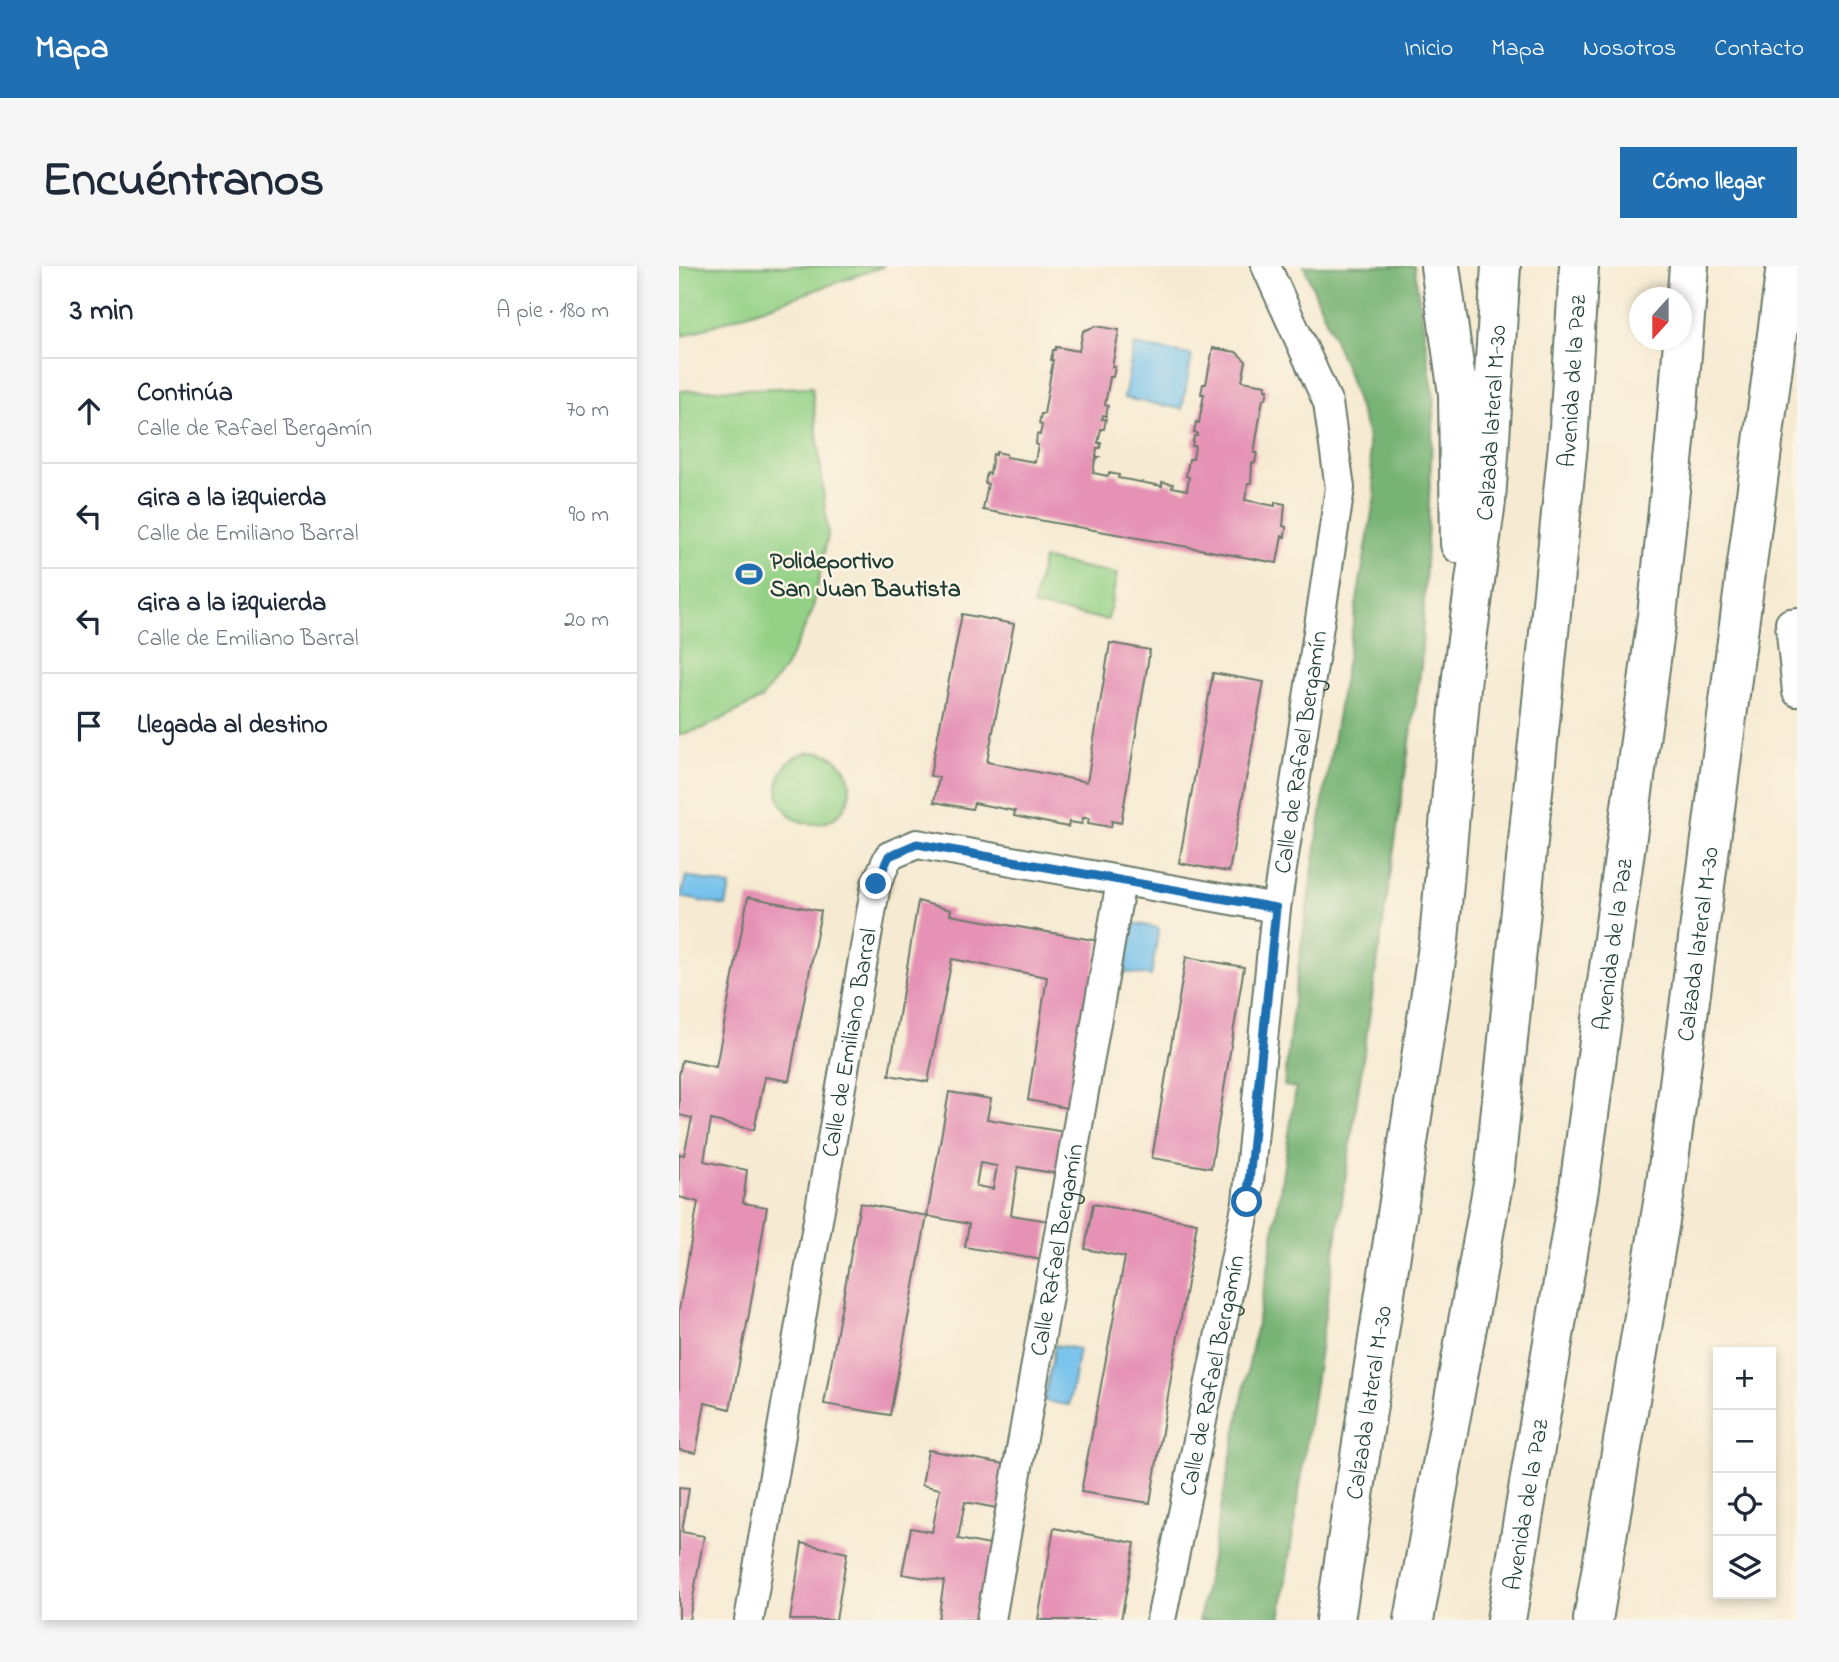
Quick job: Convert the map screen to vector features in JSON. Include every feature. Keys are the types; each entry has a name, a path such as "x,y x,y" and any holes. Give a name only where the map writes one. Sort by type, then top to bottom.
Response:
{"highway":[{"path":"1440,266 1458,394 1462,676"},
{"name":"Calzada lateral M-30","path":"1335,1620 1439,940 1462,676 1486,501 1501,266"},
{"name":"Avenida de la Paz","path":"1414,1620 1494,1178 1568,444 1579,266"},
{"name":"Avenida de la Paz","path":"1506,1620 1579,1188 1657,616 1689,266"},
{"path":"1675,442 1706,266"},
{"name":"Calzada lateral M-30","path":"1593,1620 1665,1191 1787,266"}],"street":[{"name":"Calle de Rafael Bergamín","path":"1161,1620 1247,1202 1276,908 1340,488 1328,404 1266,266"},
{"path":"1794,622 1797,692"},
{"name":"Calle de Emiliano Barral","path":"749,1620 876,884 889,856 917,844 1276,908"},
{"name":"Calle Rafael Bergamín","path":"991,1620 1121,880"}],"green space":[{"path":"679,266 884,266 683,336 679,325"},
{"path":"1304,266 1414,266 1434,397 1421,667 1280,1620 1199,1620 1269,1262 1296,1088 1284,1086 1295,989 1323,800 1375,495 1367,433 1347,371"},
{"name":"Polideportivo San Juan Bautista","path":"812,387 828,535 812,612 785,668 761,699 704,728 679,735 679,391"},
{"path":"1043,559 1117,574 1108,620 1033,606"},
{"path":"814,752 834,758 844,768 850,788 844,808 834,818 814,824 794,818 784,808 778,788 784,768 794,758"}],"water":[{"path":"1134,345 1192,355 1182,409 1124,398"},
{"path":"686,876 730,886 726,906 681,897"},
{"path":"1133,923 1159,928 1151,976 1124,972"},
{"path":"1055,1345 1079,1349 1069,1405 1044,1401"}],"building":[{"path":"1096,326 1119,330 1112,367 1115,367 1113,377 1110,377 1105,405 1108,406 1106,416 1103,415 1102,419 1106,419 1104,429 1101,429 1098,443 1101,443 1096,457 1099,457 1095,460 1093,473 1108,476 1109,473 1119,475 1118,478 1162,486 1162,482 1187,490 1189,459 1193,459 1195,446 1192,446 1194,436 1197,436 1194,432 1196,422 1199,423 1204,394 1201,394 1203,384 1206,384 1213,348 1236,352 1246,361 1242,381 1266,385 1265,389 1268,389 1266,399 1263,399 1254,453 1257,453 1255,463 1252,463 1251,483 1248,483 1245,500 1275,506 1275,502 1285,504 1285,537 1282,536 1277,563 983,510 988,484 985,483 987,473 990,474 993,454 996,455 996,452 1006,454 1006,457 1035,462 1037,434 1040,435 1042,425 1039,424 1041,414 1044,414 1053,350 1056,347 1079,351 1083,331"},
{"path":"962,614 1014,624 987,762 1087,782 1110,643 1150,650 1121,823 1112,821 1111,827 1088,823 1089,818 1083,818 1082,824 1069,822 1068,827 1014,816 1015,811 974,803 972,809 934,802 939,777 930,776"},
{"path":"1213,673 1264,682 1229,872 1179,863"},
{"path":"748,897 821,911 789,1081 765,1077 754,1130 711,1120 704,1161 747,1170 743,1203 767,1207 730,1409 705,1403 696,1453 679,1450 679,1310 698,1202 679,1197 679,1154 684,1155 692,1118 679,1115 679,1075 682,1060 716,1067"},
{"path":"918,901 951,910 950,915 1099,941 1071,1109 1028,1100 1047,977 952,959 928,1082 889,1075"},
{"path":"1186,957 1244,967 1211,1168 1152,1158"},
{"path":"949,1092 991,1099 987,1119 1065,1132 1058,1174 1018,1167 1011,1215 1049,1221 1043,1260 965,1247 969,1224 927,1216","holes":["980,1163 997,1166 993,1189 976,1186"]},
{"path":"860,1203 927,1216 890,1415 824,1404"},
{"path":"1093,1204 1197,1223 1150,1503 1081,1492 1125,1257 1085,1249"},
{"path":"928,1450 1010,1465 1002,1509 965,1502 958,1539 995,1546 982,1620 938,1620 944,1581 902,1574 911,1528 932,1532 940,1489 922,1485"},
{"path":"679,1488 689,1489 682,1532 704,1536 689,1620 679,1620"},
{"path":"1054,1528 1135,1543 1121,1620 1038,1620"},
{"path":"802,1543 847,1553 836,1620 790,1620"}],"place":[{"name":"Polideportivo San Juan Bautista","path":"749,574"}],"route":[{"path":"876,884 889,856 917,844 1276,908 1247,1202"}]}
